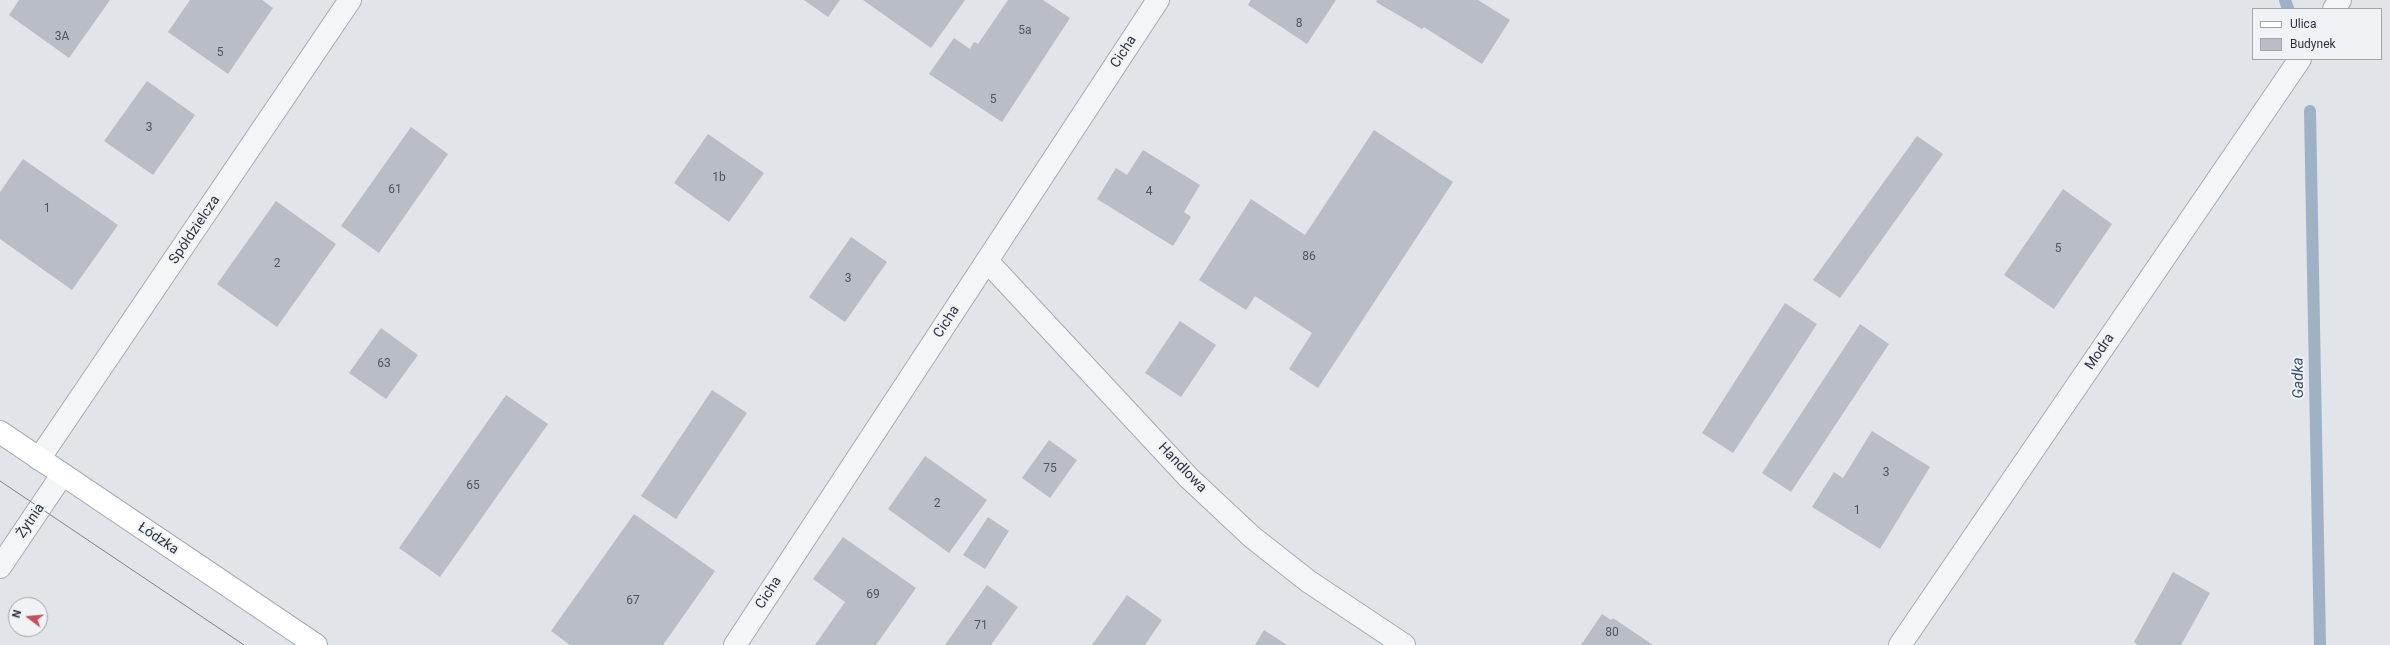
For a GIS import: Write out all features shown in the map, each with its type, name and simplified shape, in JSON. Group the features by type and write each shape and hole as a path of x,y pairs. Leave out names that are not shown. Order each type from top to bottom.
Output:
{"main road":[{"name":"Łódzka","path":"0,432 316,645"}],"street":[{"name":"Spółdzielcza","path":"39,459 350,0"},
{"name":"Cicha","path":"735,645 1158,0"},
{"name":"Modra","path":"1900,645 2299,60"},
{"name":"Handlowa","path":"987,261 1189,478 1252,537 1308,581 1404,645"},
{"name":"Żytnia","path":"0,568 62,475"}],"building":[{"path":"19,0 110,0 69,58 9,15"},
{"path":"190,0 262,0 273,8 228,74 168,32"},
{"path":"804,0 840,0 828,17"},
{"path":"863,0 965,0 931,48"},
{"path":"1008,0 1043,0 1070,18 1002,122 929,74 954,38 970,49 974,42 978,44"},
{"path":"1251,0 1336,0 1307,44 1248,5"},
{"path":"1377,0 1478,0 1510,20 1482,64 1424,27 1422,29 1376,2"},
{"path":"147,81 195,115 153,175 104,141"},
{"path":"411,127 448,154 379,253 341,226"},
{"path":"1374,130 1453,182 1318,388 1289,369 1312,333 1255,296 1246,310 1199,280 1251,199 1305,235"},
{"path":"708,134 764,173 729,222 674,183"},
{"path":"1917,136 1943,154 1840,298 1813,280"},
{"path":"1143,150 1200,185 1184,212 1191,217 1173,246 1097,199 1116,168 1127,175"},
{"path":"23,159 118,225 72,290 0,239 0,192"},
{"path":"2063,189 2112,224 2054,309 2004,275"},
{"path":"276,201 336,244 277,327 217,284"},
{"path":"851,237 887,262 845,322 809,297"},
{"path":"1785,303 1817,324 1733,453 1702,433"},
{"path":"1180,321 1216,345 1181,397 1145,373"},
{"path":"1860,324 1889,344 1791,492 1762,473"},
{"path":"381,328 418,355 386,399 349,373"},
{"path":"712,390 747,413 676,519 641,496"},
{"path":"506,395 548,424 440,577 399,548"},
{"path":"1872,431 1930,467 1880,549 1812,507 1834,472 1843,478"},
{"path":"1049,440 1077,460 1050,498 1022,478"},
{"path":"925,456 987,500 949,553 888,509"},
{"path":"634,514 715,571 663,645 570,645 551,631"},
{"path":"988,517 1009,531 985,569 963,555"},
{"path":"843,537 916,588 876,645 815,645 845,602 813,579"},
{"path":"2173,572 2210,593 2181,645 2138,645 2134,642"},
{"path":"987,585 1018,607 991,645 945,645"},
{"path":"1127,595 1162,620 1145,645 1092,645"},
{"path":"1602,614 1611,620 1613,618 1653,645 1581,645"},
{"path":"1264,630 1287,645 1255,645"}],"waterway":[{"name":"Gadka","path":"2285,0 2288,8"},
{"name":"Gadka","path":"2310,111 2320,645"}],"tram line":[{"path":"0,481 244,645"}]}
